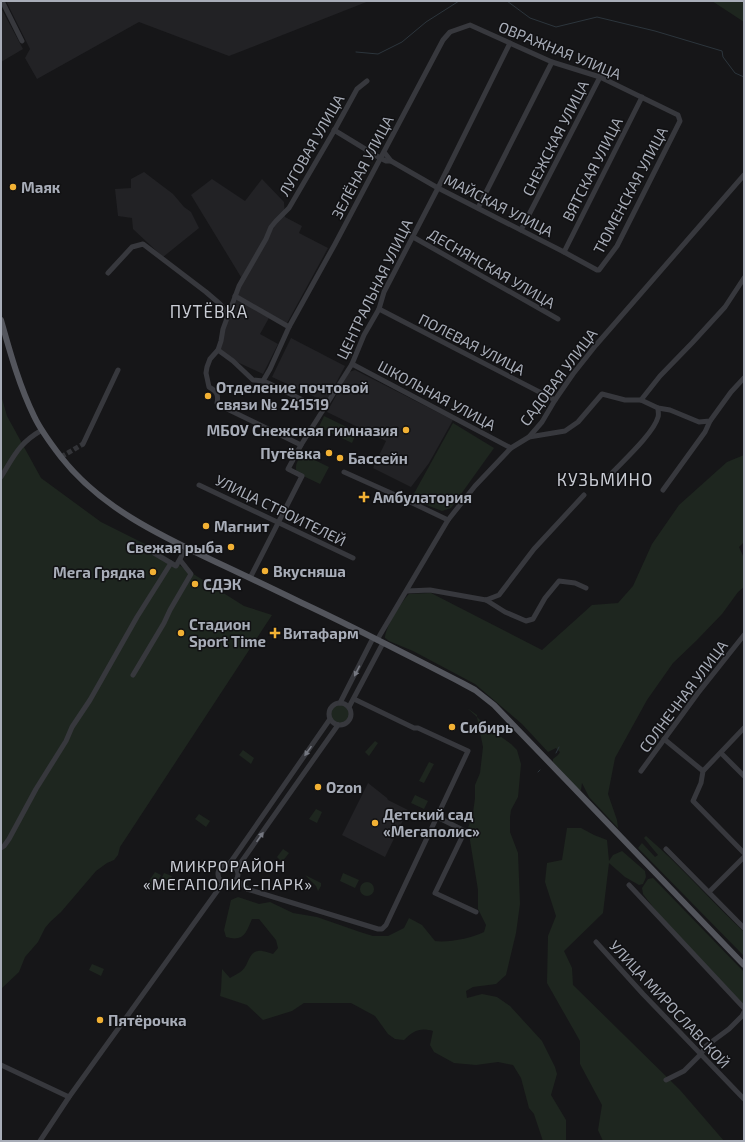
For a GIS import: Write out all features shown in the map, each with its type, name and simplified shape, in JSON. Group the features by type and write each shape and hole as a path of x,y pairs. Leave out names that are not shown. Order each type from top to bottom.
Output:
{"main road":[{"path":"1,320 11,356 34,417 67,464 97,493 123,514 186,548 302,603 475,690 494,705 744,965"}],"street":[{"path":"2,1 22,41"},
{"name":"ОВРАЖНАЯ УЛИЦА","path":"470,25 552,62 600,77 678,115 679,119"},
{"name":"ЗЕЛЁНАЯ УЛИЦА","path":"263,381 288,330 443,40 450,32 470,25"},
{"name":"ЦЕНТРАЛЬНАЯ УЛИЦА","path":"250,578 302,476 288,469 301,445 352,364 364,335 379,309 384,292 438,188 510,43"},
{"path":"478,208 552,62"},
{"name":"СНЕЖСКАЯ УЛИЦА","path":"521,230 600,77"},
{"name":"ЛУГОВАЯ УЛИЦА","path":"301,445 221,406 218,403 218,394 209,387 206,373 207,367 210,359 218,350 223,329 236,296 238,286 276,221 289,208 357,89 367,81"},
{"name":"ВЯТСКАЯ УЛИЦА","path":"564,252 642,97"},
{"name":"ТЮМЕНСКАЯ УЛИЦА","path":"597,270 602,268 617,246 680,121 679,119"},
{"path":"334,130 380,158 386,161 392,161"},
{"path":"384,152 392,161"},
{"name":"МАЙСКАЯ УЛИЦА","path":"392,161 438,188 597,270"},
{"name":"САДОВАЯ УЛИЦА","path":"378,641 448,520 475,486 510,448 529,437 542,422 573,374 596,345 744,175"},
{"name":"ДЕСНЯНСКАЯ УЛИЦА","path":"413,237 558,319"},
{"path":"108,273 132,247 143,244 206,292 220,304 228,315"},
{"path":"641,400 660,376 725,307 744,278"},
{"path":"236,296 288,330"},
{"path":"220,304 229,306 233,303"},
{"name":"ПОЛЕВАЯ УЛИЦА","path":"379,309 555,400"},
{"path":"218,350 233,361 253,380 263,381 323,410"},
{"name":"ШКОЛЬНАЯ УЛИЦА","path":"352,364 510,448"},
{"path":"83,444 118,370"},
{"path":"663,490 705,432 710,421 744,378"},
{"path":"529,437 565,431 578,422 602,394 625,400 641,400 658,408 670,410 699,422 710,421"},
{"path":"610,475 645,438 654,426 658,417 658,408"},
{"path":"1,478 21,446 42,430"},
{"path":"344,472 410,501 448,520"},
{"name":"УЛИЦА СТРОИТЕЛЕЙ","path":"199,484 353,558"},
{"path":"486,600 499,595 534,549 584,495"},
{"path":"154,553 176,566 186,548"},
{"path":"133,675 191,574 180,560"},
{"path":"1,848 9,839 36,790 66,741 72,727 90,700 137,617 171,562"},
{"path":"407,591 430,590 486,600 505,612 526,621 533,620 545,598 559,581 575,583 586,588"},
{"name":"СОЛНЕЧНАЯ УЛИЦА","path":"641,771 698,693 744,635"},
{"path":"349,707 354,699 378,641"},
{"path":"340,703 378,641"},
{"path":"236,880 247,889 378,929 382,929 386,925 468,751 418,728 414,728 354,699"},
{"path":"336,704 345,704 349,707 351,716 347,723 338,725 330,719 330,708 336,704"},
{"path":"230,863 237,868 239,874 236,880 230,884 223,883 219,878 218,870 222,865 230,863 330,719"},
{"path":"237,868 338,725"},
{"path":"744,728 703,772 701,784 693,801 744,853"},
{"path":"664,739 703,772"},
{"path":"722,753 744,776"},
{"path":"437,817 465,830 435,893 476,912"},
{"path":"666,849 744,928"},
{"path":"709,892 744,857"},
{"path":"40,1141 69,1097 223,883"},
{"path":"629,885 744,1008"},
{"name":"УЛИЦА МИРОСЛАВСКОЙ","path":"596,942 642,994 744,1099"},
{"path":"666,1080 684,1071 701,1054 706,1046 728,1029 742,1016 744,1012"},
{"path":"1,1066 69,1097"}],"shaded area":[{"path":"6,1 369,1 229,56 139,22 37,79 25,58 30,49"},
{"path":"712,1 744,1 744,22"},
{"path":"1,8 23,49 1,62"},
{"path":"144,172 173,194 184,207 191,212 199,228 163,257 133,229 132,218 118,216 115,189 131,188 131,179"},
{"path":"212,179 245,201 262,179 284,202 285,217 302,226 299,233 328,248 286,325 270,316 260,334 278,344 263,374 220,354 223,333 241,277 191,195"},
{"path":"291,338 345,366 326,402 272,377"},
{"name":"МБОУ Снежская гимназия","path":"355,370 453,420 429,463 411,487 373,468 386,441 327,412 349,372"},
{"path":"1,395 7,416 41,478 101,522 149,546 244,606 272,615 120,847 118,855 114,860 96,871 61,912 50,922 45,928 38,942 25,957 19,972 1,989"},
{"path":"324,416 357,432 352,443 319,427"},
{"path":"453,423 494,448 451,508 442,511 411,499"},
{"path":"302,454 329,467 320,484 297,473 296,465"},
{"path":"744,455 744,542 739,547 744,558 744,587 738,592 722,614 673,663 647,700 615,758 608,794 617,820 618,828 589,797 582,783 581,790 579,790 553,762 553,759 560,752 556,748 548,752 522,724 475,684 385,638 394,615 409,594 431,593 542,650 592,605 618,603 633,586 652,544 679,505 727,462"},
{"path":"340,705 346,708 349,714 346,720 340,723 334,720 331,714 334,708"},
{"path":"477,717 486,726 517,750 521,764 518,797 511,810 510,817 510,832 518,853 520,904 516,933 506,975 496,984 473,987 466,991 467,998 482,994 497,997 510,1006 542,1041 557,1074 551,1095 566,1120 566,1141 543,1141 534,1114 529,1108 521,1078 513,1065 498,1062 476,1065 454,1063 434,1052 430,1045 433,1031 424,1029 410,1034 404,1040 395,1039 388,1034 375,1016 351,1003 304,1003 292,1011 263,1020 247,1005 220,996 222,969 230,978 244,969 253,953 261,951 273,954 278,948 276,940 259,919 252,919 246,932 241,937 226,937 224,930 231,900 238,897 259,904 270,902 293,913 317,917 373,936 388,936 404,928 409,918 422,925 435,941 460,940 484,932 486,925 478,909 478,890 468,828 473,813 475,785 480,773 483,747"},
{"path":"375,741 378,743 369,756 365,752"},
{"path":"243,750 254,758 251,764 239,755"},
{"path":"429,762 434,764 424,783 419,781"},
{"name":"Детский сад «Мегаполис»","path":"368,783 388,800 408,810 385,857 342,835"},
{"path":"415,795 428,801 424,809 411,803"},
{"path":"316,809 322,812 317,823 309,819"},
{"path":"199,814 210,821 206,827 195,819"},
{"path":"567,828 581,828 607,840 609,861 613,855 622,851 645,871 646,877 643,884 639,885 625,877 609,863 603,913 564,951 572,968 573,985 680,1090 724,1141 603,1141 598,1130 602,1105 580,1064 580,1041 547,983 548,936 556,916 545,882 547,863 562,860"},
{"path":"646,836 744,932 744,956 638,848 642,843 655,857 658,855 644,838"},
{"path":"283,849 289,853 282,862 277,857"},
{"path":"155,872 161,875 153,891 145,887"},
{"path":"164,873 172,876 164,892 157,888"},
{"path":"343,873 359,880 355,888 340,881"},
{"path":"305,875 321,883 318,891 316,886"},
{"path":"653,878 744,972 743,1006 667,925 643,894 642,888 648,879"},
{"path":"367,882 372,884 374,889 372,894 367,896 362,894 360,889 362,884"},
{"path":"92,964 104,969 101,976 89,970"}],"waterway":[{"path":"356,52 378,54 402,42 426,22 459,1"},
{"path":"507,1 530,18 556,27 597,17 655,31 722,51 723,57 735,73 744,77"},
{"path":"556,753 559,747"}],"tunnel":[{"path":"61,457 83,444"}],"place":[{"name":"Маяк","path":"13,187"},
{"name":"Отделение почтовой связи № 241519","path":"208,396"},
{"name":"МБОУ Снежская гимназия","path":"406,430"},
{"name":"Путёвка","path":"329,453"},
{"name":"Бассейн","path":"340,458"},
{"name":"Амбулатория","path":"364,497"},
{"name":"Магнит","path":"206,526"},
{"name":"Свежая рыба","path":"231,547"},
{"name":"Вкусняша","path":"265,571"},
{"name":"Мега Грядка","path":"153,572"},
{"name":"СДЭК","path":"195,584"},
{"name":"Стадион Sport Time","path":"181,633"},
{"name":"Витафарм","path":"275,633"},
{"name":"Сибирь","path":"452,727"},
{"name":"Ozon","path":"318,787"},
{"name":"Детский сад «Мегаполис»","path":"375,823"},
{"name":"Пятёрочка","path":"100,1020"}],"district":[{"name":"ПУТЁВКА","path":"209,311"},
{"name":"КУЗЬМИНО","path":"605,479"},
{"name":"МИКРОРАЙОН «МЕГАПОЛИС-ПАРК»","path":"228,874"}]}
